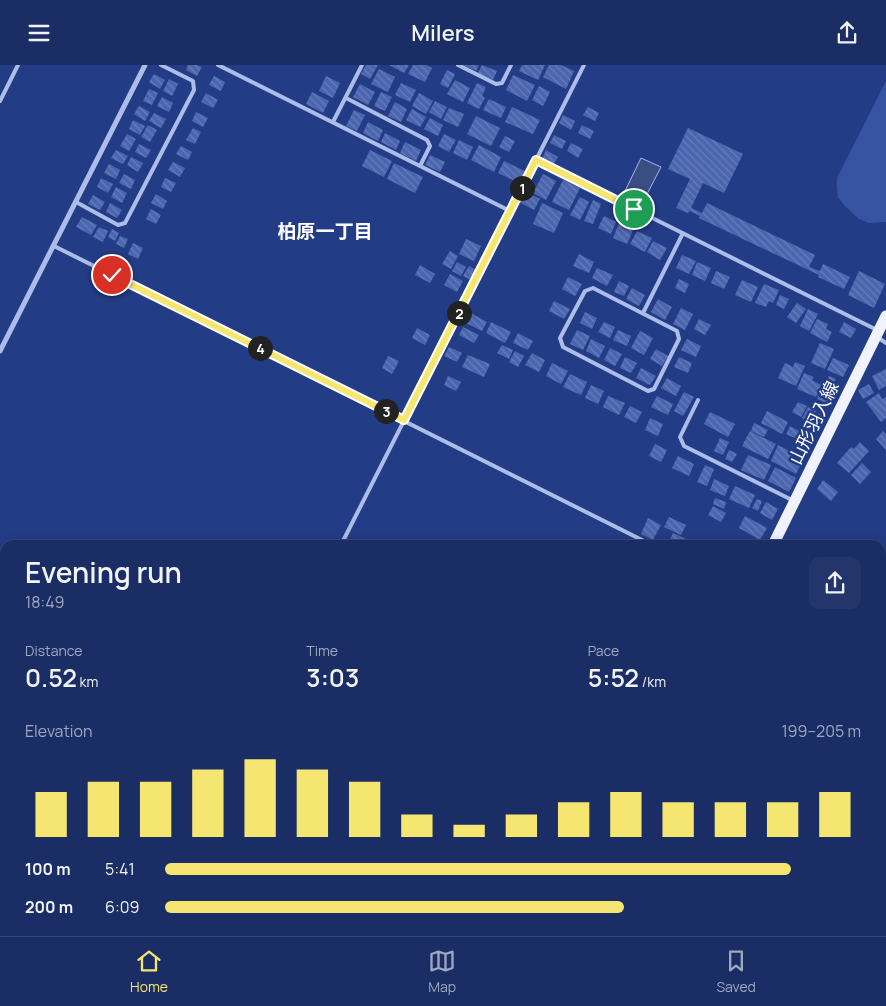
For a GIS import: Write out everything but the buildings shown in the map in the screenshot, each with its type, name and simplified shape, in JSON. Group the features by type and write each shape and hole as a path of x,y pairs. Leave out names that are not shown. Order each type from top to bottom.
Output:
{"main road":[{"name":"山形羽入線","path":"775,540 886,316"}],"street":[{"path":"0,351 145,65"}],"lane":[{"path":"0,101 18,65"},
{"path":"76,202 118,225 126,223 194,90 192,81 160,65"},
{"path":"218,65 510,211"},
{"path":"333,123 362,65"},
{"path":"458,65 496,84 502,83 512,65"},
{"path":"344,540 584,65"},
{"path":"346,98 427,140 430,146 420,166"},
{"path":"536,160 684,233 877,333 886,343"},
{"path":"643,313 684,233"},
{"path":"54,246 642,540"},
{"path":"593,288 643,313 677,331 679,339 654,389 648,391 563,347 560,338 585,291 593,288"},
{"path":"698,401 680,437 684,445 794,501"}],"shaded area":[{"path":"886,81 886,222 869,223 859,219 838,197 837,178"},
{"path":"641,158 661,167 644,200 625,191"}],"district":[{"name":"柏原一丁目","path":"325,231"}],"route":[{"path":"112,275 404,420 536,160 634,209"}]}
